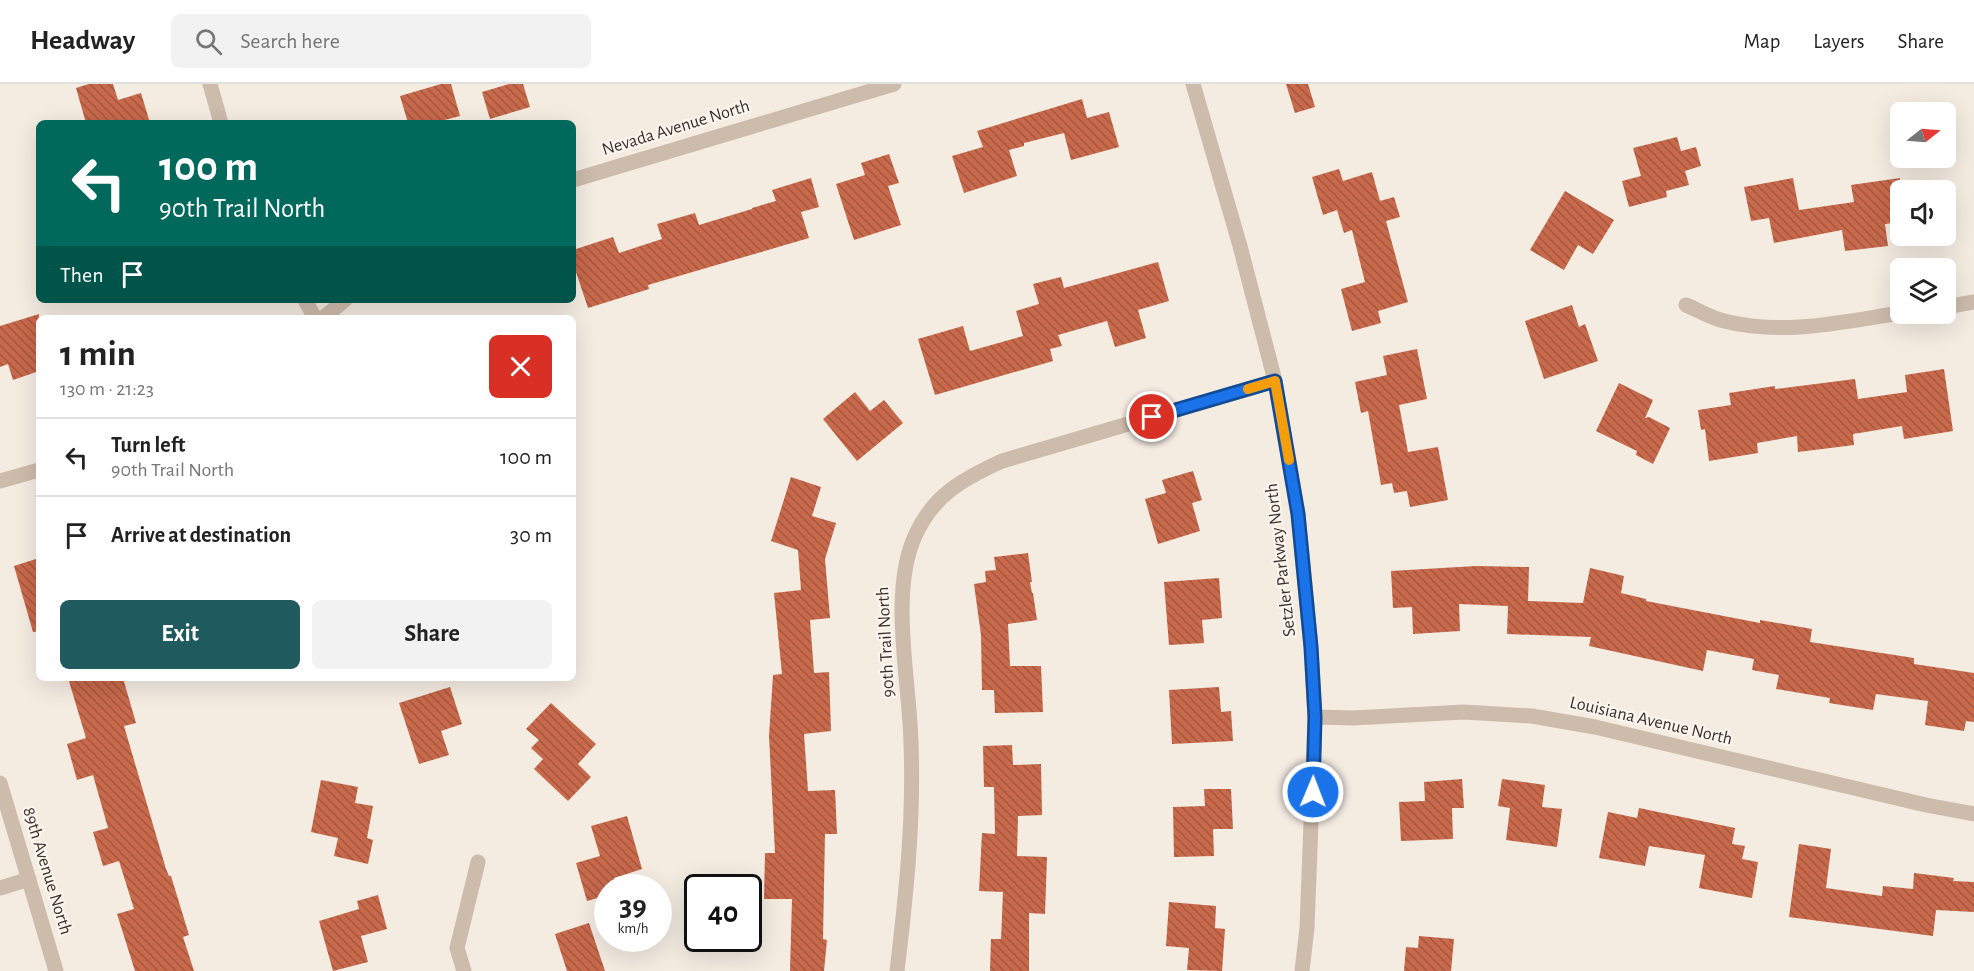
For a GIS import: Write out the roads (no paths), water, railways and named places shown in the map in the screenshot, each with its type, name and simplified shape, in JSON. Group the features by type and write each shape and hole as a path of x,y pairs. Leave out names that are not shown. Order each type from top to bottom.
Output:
{"street":[{"path":"210,84 220,120"},
{"name":"Nevada Avenue North","path":"576,179 894,84"},
{"name":"Setzler Parkway North","path":"1193,84 1240,246 1275,381 1298,514 1311,647 1315,717 1307,928 1302,971"},
{"path":"1956,305 1974,302"},
{"path":"328,315 342,303"},
{"path":"1686,305 1722,321 1760,327 1798,328 1890,314"},
{"name":"90th Trail North","path":"897,971 908,878 911,744 902,609 903,572 915,536 936,501 966,477 1002,461 1275,381"},
{"path":"0,481 36,471"},
{"name":"Louisiana Avenue North","path":"1315,717 1353,718 1464,711 1532,716 1595,727 1926,805 1974,814"},
{"name":"89th Avenue North","path":"0,783 56,971"},
{"path":"464,971 457,948 478,862"},
{"path":"0,888 28,879"}]}
